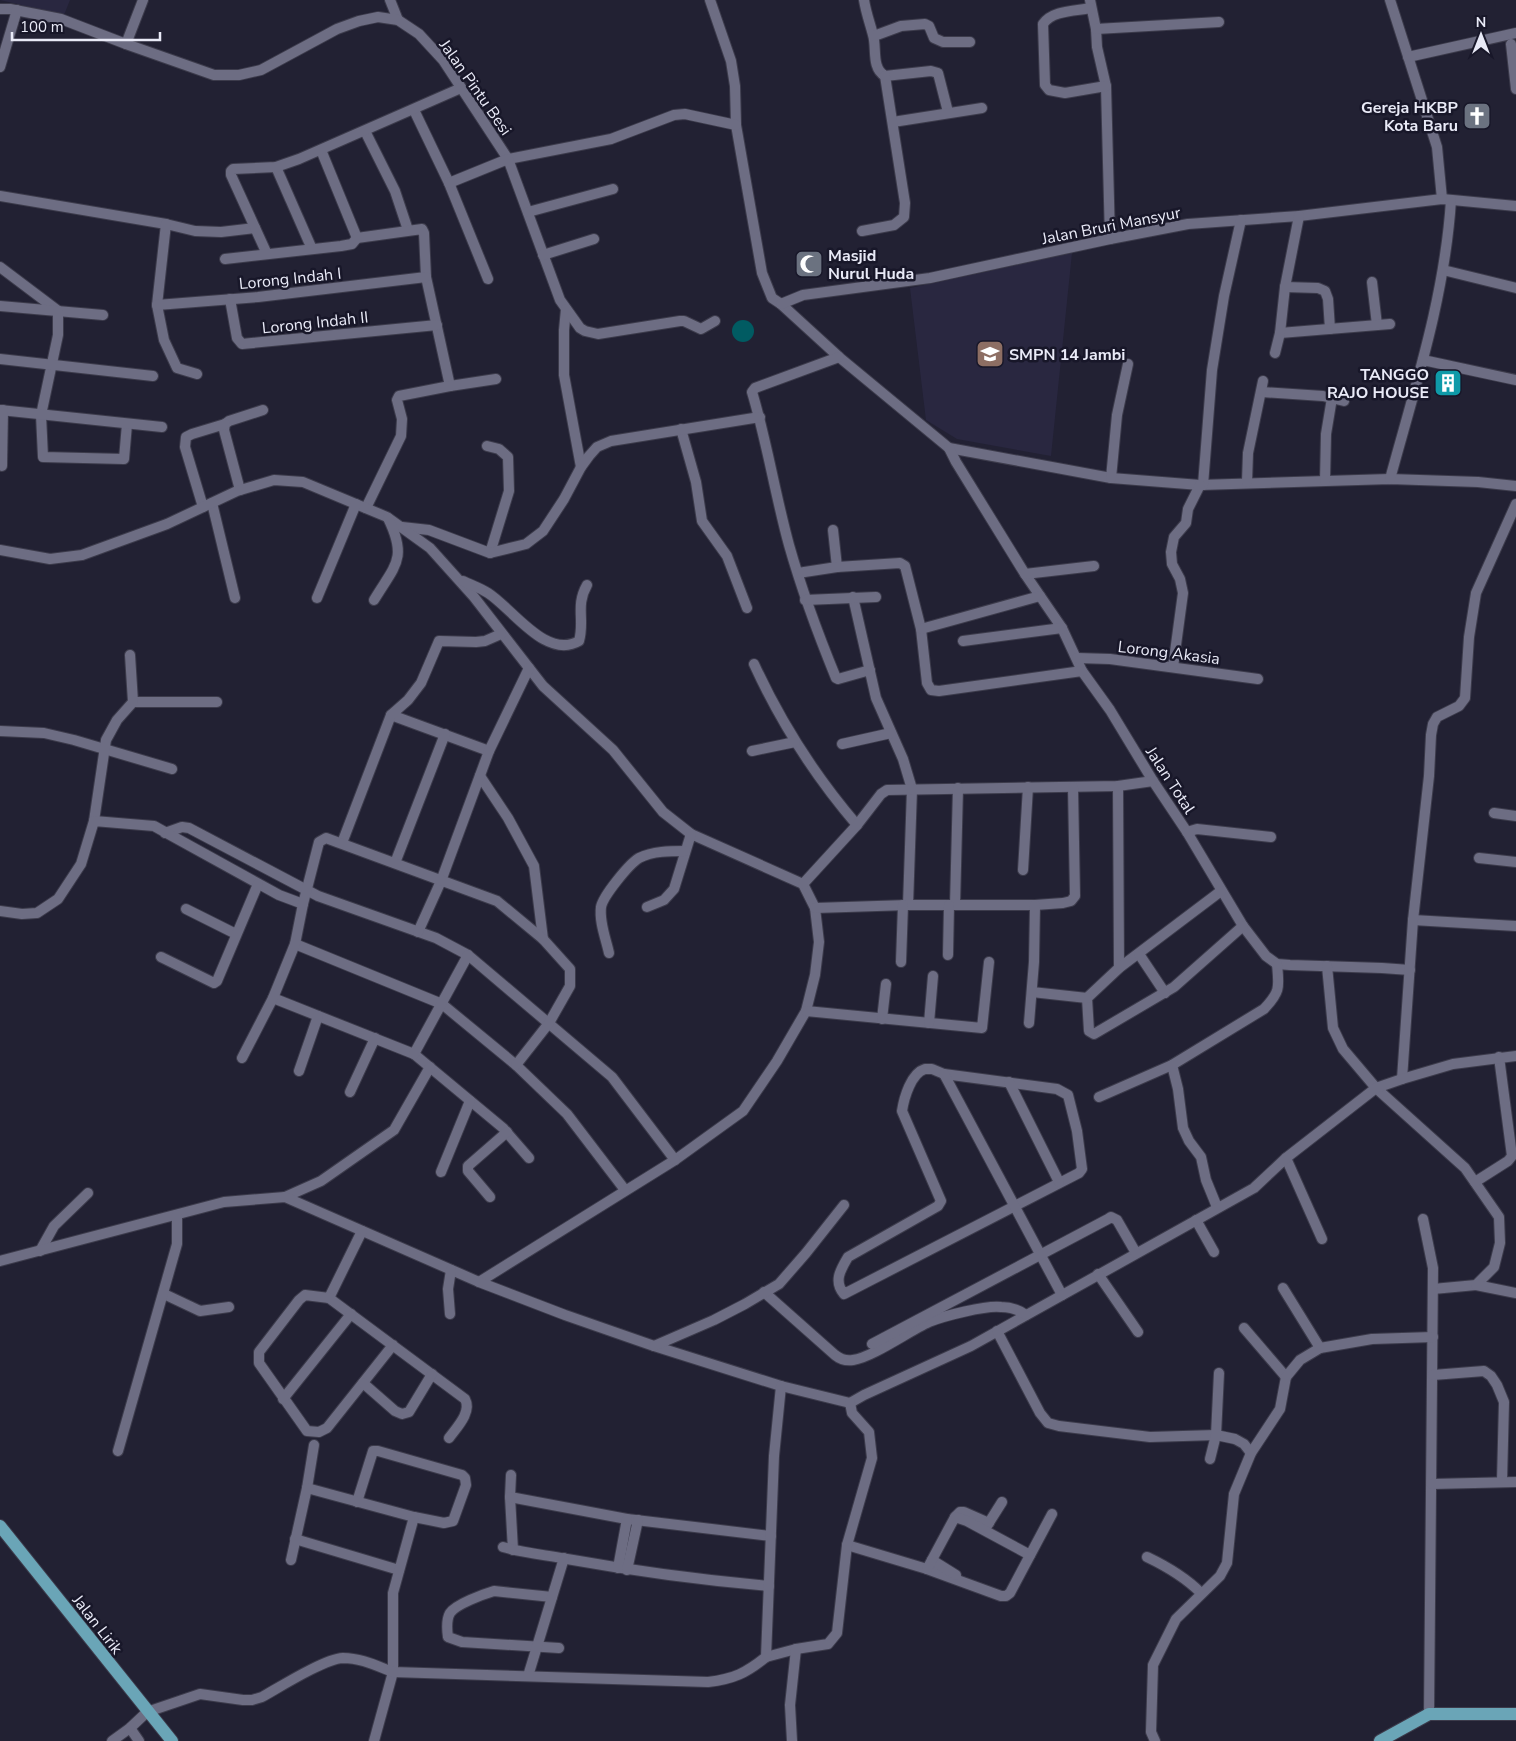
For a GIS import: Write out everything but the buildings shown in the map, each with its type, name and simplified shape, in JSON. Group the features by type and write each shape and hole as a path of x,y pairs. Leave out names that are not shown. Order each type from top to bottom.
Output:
{"main road":[{"name":"Jalan Lirik","path":"0,1526 172,1741"},
{"path":"1380,1741 1429,1714 1516,1714"}],"street":[{"path":"126,44 143,0"},
{"path":"390,0 398,20"},
{"path":"710,0 731,61 736,86 736,125 762,272 772,298 781,304 839,358 949,448 1111,478 1201,485 1247,482 1390,479 1478,482 1516,486"},
{"path":"864,0 867,18 874,36 879,72 885,76 931,71 938,73 948,112"},
{"path":"1390,0 1437,148 1446,200 1443,270 1435,316 1390,479"},
{"path":"1106,86 1065,92 1049,90 1045,85 1043,24 1047,18 1053,14 1091,4 1097,47 1106,86 1110,239"},
{"name":"Jalan Pintu Besi","path":"0,9 17,10 61,19 214,75 239,75 261,70 337,29 359,21 378,17 398,20 419,34 443,60 508,160 611,139 674,115 685,114 736,125"},
{"path":"0,67 17,10"},
{"path":"1096,29 1219,22"},
{"path":"874,36 901,26 925,24 929,26 934,38 943,42 970,42"},
{"path":"1408,56 1516,33"},
{"path":"1511,44 1516,89"},
{"path":"862,232 894,225 904,217 906,203 885,76"},
{"path":"268,254 231,175 233,169 276,167 321,150 461,88"},
{"path":"892,122 982,108"},
{"path":"414,110 449,183 488,279"},
{"path":"365,131 395,191 408,230"},
{"path":"321,150 357,238"},
{"path":"449,183 508,160 556,289 566,309 585,332 598,334 680,321 701,329 715,321"},
{"path":"276,167 312,249"},
{"path":"528,212 613,189"},
{"path":"0,196 166,224 195,231 235,231 255,228"},
{"name":"Jalan Bruri Mansyur","path":"781,304 803,295 930,278 1188,224 1299,216 1446,200 1516,206"},
{"path":"1275,353 1280,333 1285,287 1299,216"},
{"path":"1172,667 1183,593 1180,579 1172,564 1171,552 1174,537 1186,522 1188,509 1201,485 1212,370 1224,296 1240,220"},
{"path":"166,224 157,305 164,340 177,368 196,374"},
{"path":"226,259 352,244 357,238 408,230 424,230 426,277 450,386"},
{"path":"543,255 594,239"},
{"path":"0,267 58,310"},
{"path":"1443,270 1516,288"},
{"name":"Lorong Indah I","path":"157,305 230,299 426,277"},
{"path":"1372,282 1377,325"},
{"path":"1285,287 1318,288 1325,291 1328,299 1330,329"},
{"name":"Lorong Indah II","path":"230,299 237,338 242,344 437,325"},
{"path":"0,306 103,315"},
{"path":"566,309 564,375 581,467"},
{"path":"58,310 58,335 41,416 43,457 124,459 127,424"},
{"path":"1280,333 1390,324"},
{"path":"839,358 755,388 752,392 760,417 789,545 818,637 836,678 870,670"},
{"path":"0,359 153,376"},
{"path":"1423,360 1516,380"},
{"path":"1111,478 1118,415 1128,364"},
{"path":"317,598 361,506 401,436 402,419 397,400 399,396 496,379"},
{"path":"1247,482 1248,453 1263,381"},
{"path":"1262,392 1332,398 1344,401"},
{"path":"1325,481 1326,434 1332,398"},
{"path":"2,466 1,410 41,416 162,427"},
{"path":"235,598 208,505 185,447 186,437 263,410"},
{"path":"400,527 429,530 490,553 526,544 543,531 564,499 581,467 597,447 611,441 760,417"},
{"path":"225,424 224,430 240,490"},
{"path":"681,430 696,482 702,521 728,556 747,608"},
{"path":"487,446 499,449 508,457 510,472 509,491 490,553"},
{"name":"Jalan Total","path":"949,448 1025,574 1062,628 1082,671 1110,710 1153,781 1187,832 1242,926 1266,956 1277,964"},
{"path":"0,550 50,559 82,555 167,524 240,490 274,480 303,482 361,506 387,517 430,548 474,597 543,686 612,750 663,812 691,834 803,884 815,908 819,942 815,975 806,1011 777,1061 743,1111 675,1160 479,1282"},
{"path":"1402,1078 1412,920 1429,776 1433,724 1437,717 1459,706 1466,698 1469,637 1476,593 1516,504"},
{"path":"374,600 397,562 399,549 396,534 387,517"},
{"path":"833,530 837,567"},
{"path":"798,572 837,567 900,563 905,566 921,629 927,684 931,690 939,691 1082,671"},
{"path":"1025,574 1094,566"},
{"path":"457,578 488,593 538,636 559,646 571,646 579,641 582,631 580,610 582,595 587,585"},
{"path":"921,629 1040,596"},
{"path":"852,597 876,698 903,759 912,789 901,962"},
{"path":"805,600 876,597"},
{"path":"963,641 1062,628"},
{"path":"342,843 391,715 408,700 421,683 439,641 485,641 501,634"},
{"path":"0,911 22,914 36,913 58,899 81,864 94,821 106,740 117,720 133,702 130,655"},
{"name":"Lorong Akasia","path":"1077,658 1110,659 1258,679"},
{"path":"754,664 770,699 795,742 834,798 857,825"},
{"path":"418,932 441,881 489,751 529,668"},
{"path":"133,702 217,702"},
{"path":"391,715 489,751"},
{"path":"0,731 44,733 172,769"},
{"path":"842,744 891,733"},
{"path":"395,863 444,734"},
{"path":"752,751 795,742"},
{"path":"480,776 508,818 534,866 543,939"},
{"path":"803,884 857,825 881,794 887,790 1118,786 1153,781"},
{"path":"1118,786 1119,968"},
{"path":"1023,870 1028,787"},
{"path":"815,908 905,905 1035,905 1071,901 1075,896 1073,787"},
{"path":"948,955 958,788"},
{"path":"1494,813 1516,816"},
{"path":"94,821 154,826 279,896 303,904"},
{"path":"165,833 182,827 188,828 318,896 436,938 468,955 612,1077 675,1160"},
{"path":"1187,832 1197,829 1271,837"},
{"path":"647,907 664,900 674,889 691,834"},
{"path":"242,1058 273,998 295,944 306,890 319,842 326,838 497,901 543,939 570,969 570,986 549,1023 516,1065"},
{"path":"610,953 602,920 601,906 613,885 639,858 664,851 685,852"},
{"path":"1479,858 1516,862"},
{"path":"161,957 214,983 217,981 258,884"},
{"path":"1032,992 1087,998 1119,968 1221,891"},
{"path":"1029,1024 1034,962 1035,905"},
{"path":"186,909 236,934"},
{"path":"1412,920 1516,926"},
{"path":"1087,998 1089,1031 1094,1034 1174,987 1242,926"},
{"path":"295,944 442,1004 516,1065 567,1114 626,1190"},
{"path":"1139,954 1164,993"},
{"path":"414,1054 468,955"},
{"path":"806,1011 982,1028 989,962"},
{"path":"1099,1097 1172,1065 1264,1010 1276,997 1278,984 1277,964 1410,970"},
{"path":"1327,966 1333,1028 1343,1049 1376,1088 1465,1168 1499,1217 1500,1243 1494,1268 1476,1285"},
{"path":"929,1023 933,976"},
{"path":"882,1019 886,984"},
{"path":"273,998 414,1054 507,1132 529,1158"},
{"path":"299,1071 318,1016"},
{"path":"350,1092 375,1038"},
{"path":"286,1197 479,1282 654,1346 781,1386 850,1403 971,1346 1254,1188 1286,1158 1376,1088 1402,1078 1453,1064 1516,1056"},
{"path":"1476,1182 1514,1156 1499,1057"},
{"path":"1172,1065 1178,1089 1183,1128 1189,1141 1202,1157 1206,1180 1217,1207"},
{"path":"0,1262 224,1202 286,1197 321,1181 394,1130 430,1067"},
{"path":"932,1069 944,1074 1009,1082 1058,1089 1068,1095 1077,1132 1082,1169 1079,1173 846,1293 842,1292 839,1287 838,1277 848,1257 938,1206 941,1202 902,1111 913,1080 921,1070 932,1069"},
{"path":"944,1074 1062,1295"},
{"path":"1009,1082 1060,1182"},
{"path":"441,1172 470,1101"},
{"path":"490,1197 468,1171 468,1166 507,1132"},
{"path":"1286,1158 1322,1238"},
{"path":"40,1251 54,1226 88,1192"},
{"path":"654,1346 714,1320 780,1284 844,1205"},
{"path":"118,1451 177,1244 177,1215"},
{"path":"872,1344 1111,1217 1117,1220 1136,1254"},
{"path":"1423,1219 1433,1268 1429,1714"},
{"path":"1196,1220 1214,1252"},
{"path":"329,1298 362,1231"},
{"path":"450,1270 448,1289 450,1314"},
{"path":"1098,1274 1138,1332"},
{"path":"1433,1288 1476,1285 1516,1293"},
{"path":"1283,1288 1320,1348"},
{"path":"764,1292 835,1355 846,1360 855,1360 930,1321 999,1306 1018,1310 1026,1315"},
{"path":"164,1294 200,1311 229,1307"},
{"path":"393,1345 327,1428 319,1432 307,1431 259,1363 260,1352 299,1300 305,1295 329,1298 393,1345 465,1399 468,1404 467,1412 449,1438"},
{"path":"283,1399 351,1314"},
{"path":"1244,1328 1286,1377"},
{"path":"997,1331 1040,1413 1048,1423 1150,1437 1216,1435 1236,1439 1244,1444 1250,1453"},
{"path":"1155,1741 1151,1732 1153,1665 1176,1619 1220,1576 1227,1563 1234,1494 1250,1453 1280,1409 1286,1377 1300,1360 1320,1348 1372,1339 1433,1338"},
{"path":"1433,1376 1484,1371 1491,1376 1497,1385 1504,1402 1502,1481"},
{"path":"1210,1459 1216,1435 1219,1373"},
{"path":"363,1383 395,1411 402,1414 409,1412 432,1374"},
{"path":"766,1657 774,1456 781,1386"},
{"path":"112,1741 147,1712 200,1694 252,1700 262,1697 322,1665 342,1658 364,1661 393,1672 708,1682 727,1680 749,1670 766,1657 796,1649 828,1644 837,1633 847,1545 872,1458 868,1432 852,1413 850,1403"},
{"path":"291,1560 307,1488 314,1445"},
{"path":"307,1488 357,1502 414,1517 444,1523 453,1521 467,1481 465,1478 378,1450 373,1451 357,1502"},
{"path":"511,1475 508,1548 622,1569 728,1583 769,1586"},
{"path":"1432,1484 1516,1482"},
{"path":"510,1498 632,1519 771,1536"},
{"path":"987,1527 1002,1502"},
{"path":"929,1564 955,1517 960,1512 964,1512 1030,1555"},
{"path":"847,1545 929,1564 976,1586 1001,1596 1006,1596 1010,1593 1052,1514"},
{"path":"374,1741 393,1672 393,1593 414,1517"},
{"path":"622,1569 632,1519"},
{"path":"295,1539 399,1570"},
{"path":"1147,1557 1167,1566 1186,1578 1202,1593"},
{"path":"528,1676 564,1558"},
{"path":"552,1596 494,1591 458,1606 451,1612 447,1627 448,1637 462,1642 559,1648"},
{"path":"792,1741 790,1705 796,1649"},
{"path":"130,1728 139,1741"}],"shaded area":[{"path":"0,0 70,0 64,15"},
{"name":"SMPN 14 Jambi","path":"1072,253 1051,456 957,439 926,420 910,288"},
{"path":"743,320 753,327 754,331 747,341 743,342 733,335 732,331 739,321"}],"place":[{"name":"Gereja HKBP Kota Baru","path":"1477,116"},
{"name":"Masjid Nurul Huda","path":"809,264"},
{"name":"SMPN 14 Jambi","path":"990,354"},
{"name":"TANGGO RAJO HOUSE","path":"1448,383"}]}
